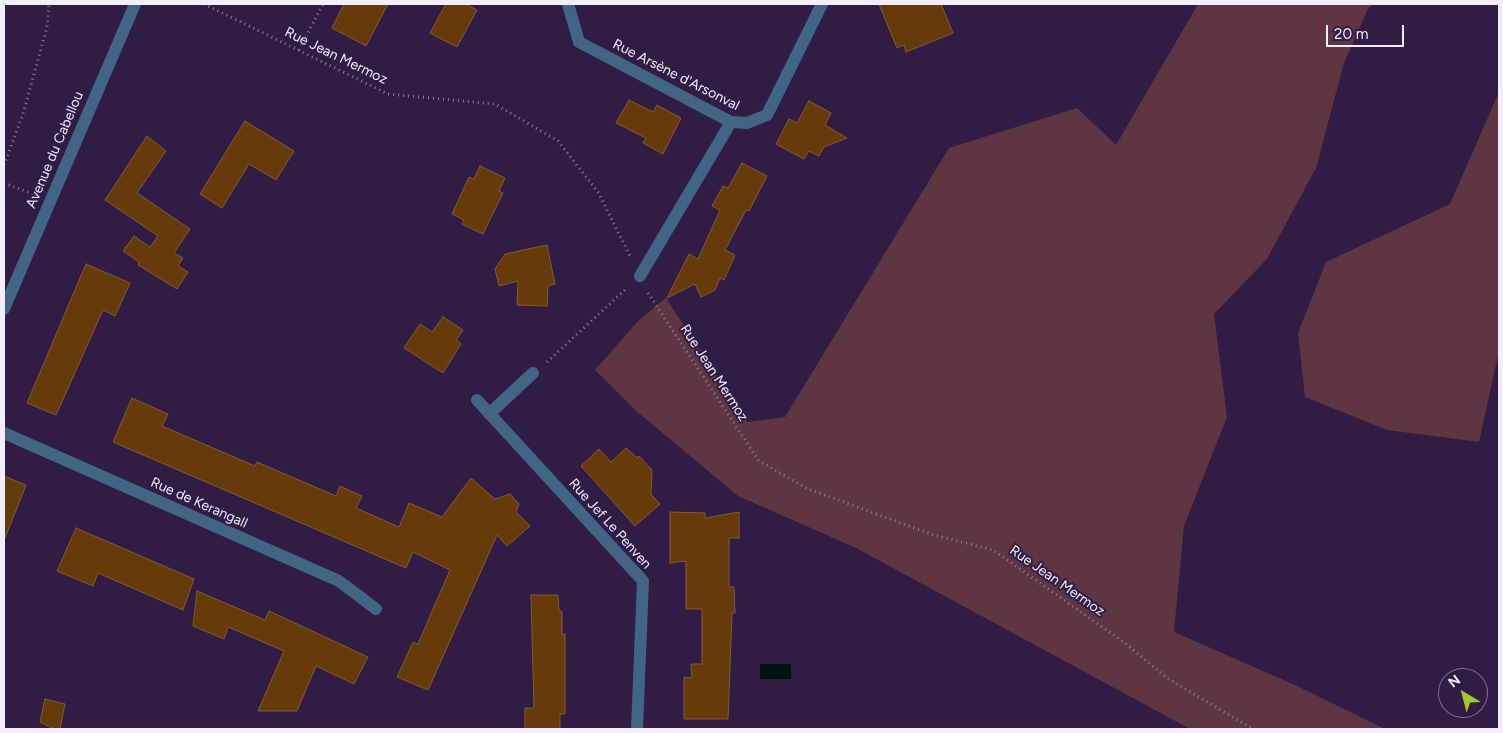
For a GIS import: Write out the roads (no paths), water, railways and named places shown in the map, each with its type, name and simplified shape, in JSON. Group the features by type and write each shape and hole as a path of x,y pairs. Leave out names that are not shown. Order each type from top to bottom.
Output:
{"street":[{"name":"Avenue du Cabellou","path":"4,309 135,4"},
{"name":"Rue Arsène d'Arsonval","path":"568,4 579,42 731,122 747,123 768,115 822,4"},
{"path":"640,276 731,122"},
{"path":"489,414 534,373"},
{"name":"Rue Jef Le Penven","path":"477,400 643,581 637,729"},
{"name":"Rue de Kerangall","path":"4,433 339,581 376,608"}]}
